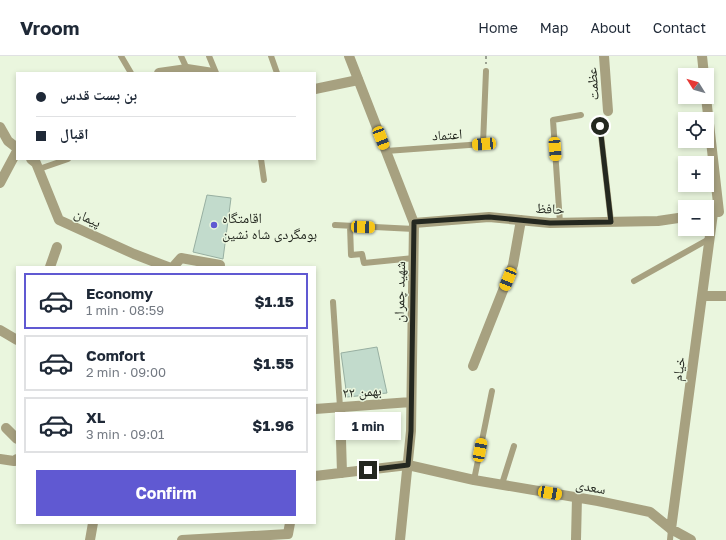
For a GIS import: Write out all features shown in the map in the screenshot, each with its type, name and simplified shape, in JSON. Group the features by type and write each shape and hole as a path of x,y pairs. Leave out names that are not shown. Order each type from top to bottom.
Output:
{"street":[{"name":"شهید چمران","path":"349,56 414,226 411,431 400,540"},
{"name":"عظمت","path":"604,56 608,111"},
{"path":"702,56 703,68"},
{"path":"166,72 187,69 208,72"},
{"path":"316,89 358,80"},
{"name":"خیام","path":"671,529 709,239 716,213 707,104"},
{"path":"0,127 8,141 16,149"},
{"path":"0,183 16,152"},
{"name":"پیمان","path":"32,160 36,163 39,169 59,220 134,254 165,266"},
{"name":"حافظ","path":"414,226 489,217 560,223 658,221 678,218"},
{"path":"473,366 514,265 520,220"},
{"path":"50,266 57,247"},
{"path":"174,266 181,258 220,266"},
{"path":"702,296 726,296"},
{"path":"0,330 16,339"},
{"name":"۲۲ بهمن","path":"316,409 411,402"},
{"path":"340,407 342,473"},
{"path":"6,428 16,438"},
{"path":"0,458 14,461 16,460"},
{"name":"سعدی","path":"316,476 408,465 474,480 577,497 650,512 671,529 691,540"},
{"path":"576,540 577,497"},
{"path":"90,540 93,524"},
{"path":"182,540 262,538 288,534 290,524"}],"lane":[{"path":"121,56 130,72"},
{"path":"181,56 187,69"},
{"path":"209,56 215,72"},
{"path":"271,56 277,72"},
{"name":"اعتماد","path":"386,150 484,144 486,71"},
{"path":"560,223 553,120 581,115"},
{"path":"600,126 611,222"},
{"path":"39,169 65,160"},
{"path":"261,160 264,180"},
{"path":"335,225 414,226"},
{"path":"350,226 350,255 362,254 364,262 414,258"},
{"path":"634,281 709,239"},
{"path":"333,302 340,407"},
{"path":"474,480 492,391"},
{"path":"502,484 514,446"},
{"path":"670,540 671,529"}],"building":[{"name":"اقامتگاه بومگردی شاه نشین","path":"207,195 231,198 223,259 193,252"},
{"path":"377,347 387,393 347,397 341,353"}],"place":[{"name":"اقامتگاه بومگردی شاه نشین","path":"214,225"}],"route":[{"path":"368,470 408,465 411,431 414,222 489,217 550,223 611,222 600,126"}]}
